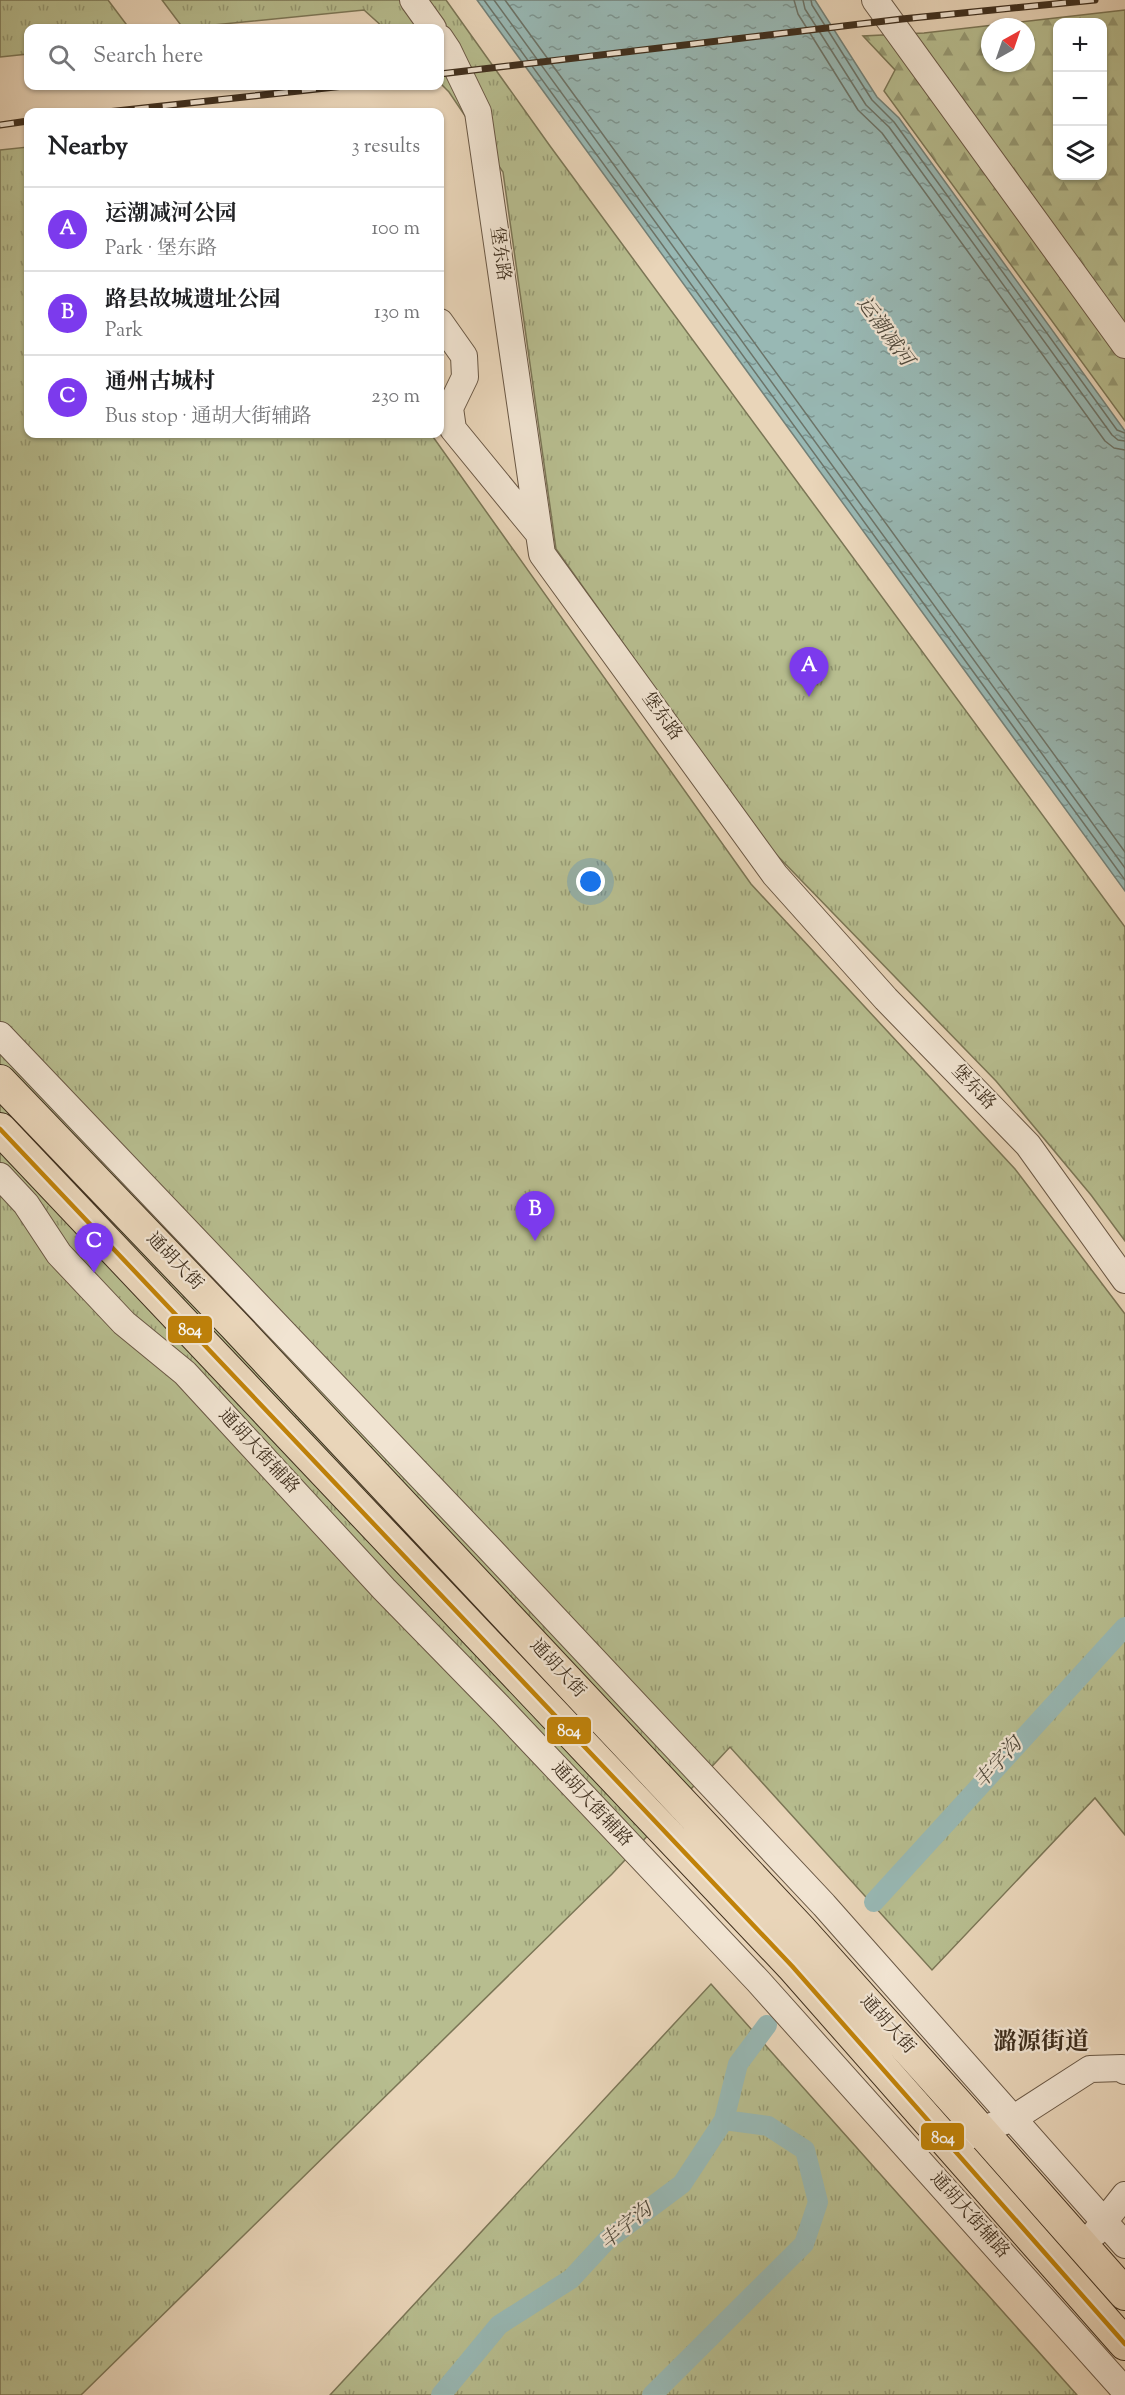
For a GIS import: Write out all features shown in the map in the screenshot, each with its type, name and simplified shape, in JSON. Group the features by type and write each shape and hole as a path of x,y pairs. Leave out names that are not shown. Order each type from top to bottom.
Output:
{"main road":[{"name":"通胡大街","path":"0,1081 454,1559 856,1990 1083,2247 1119,2278"},
{"name":"通胡大街","path":"0,1129 792,1966 1125,2344"}],"street":[{"path":"413,0 430,24"},
{"path":"875,0 1125,345"},
{"name":"堡东路","path":"444,44 478,112 542,554 776,875 886,999 1028,1145 1125,1280"},
{"path":"444,328 464,356 465,377 450,408 453,429 539,534"},
{"path":"0,1035 816,1896 1125,2246"},
{"name":"通胡大街辅路","path":"0,1176 26,1204 59,1254 124,1323 185,1373 384,1589 504,1712 750,1973 1125,2391"},
{"path":"950,2146 980,2130 1014,2118 1090,2069 1122,2068 1125,2071"},
{"path":"1083,2247 1125,2195"}],"green space":[{"path":"0,0 108,0 126,24 24,24 24,54 0,57"},
{"path":"162,0 446,0 550,146 1125,927 1125,1241 1091,1195 996,1081 766,844 556,549 503,172 444,87 444,24 380,24 364,10 223,24 180,24"},
{"path":"1125,10 1125,421 884,91 895,70 863,36 924,33 981,26 981,72 1035,72 1035,20 1053,18 1053,180 1107,180 1107,18 1055,18"},
{"path":"24,147 24,438 434,438 751,884 1015,1169 1125,1314 1125,1835 1095,1798 932,1970 730,1747 612,1874 81,2395 0,2395 0,150"},
{"path":"711,1984 1077,2395 330,2395"}],"water":[{"name":"运潮减河","path":"477,0 815,0 877,97 899,118 1125,431 1125,891"}],"waterway":[{"name":"丰字沟","path":"874,1902 1125,1627"},
{"name":"丰字沟","path":"441,2395 499,2325 571,2279 607,2240 682,2184 724,2120 738,2064 767,2025"},
{"path":"652,2395 804,2244 818,2202 805,2150 768,2126 724,2120"}],"railway":[{"path":"444,74 902,19 1095,0"},
{"path":"143,108 308,90"},
{"path":"0,125 24,122"}],"transit line":[{"name":"804","path":"0,1129 792,1966 1125,2344"}],"place":[{"name":"运潮减河公园","path":"809,697"},
{"name":"路县故城遗址公园","path":"535,1241"},
{"name":"通州古城村","path":"94,1273"}],"district":[{"name":"潞源街道","path":"1041,2043"}]}
